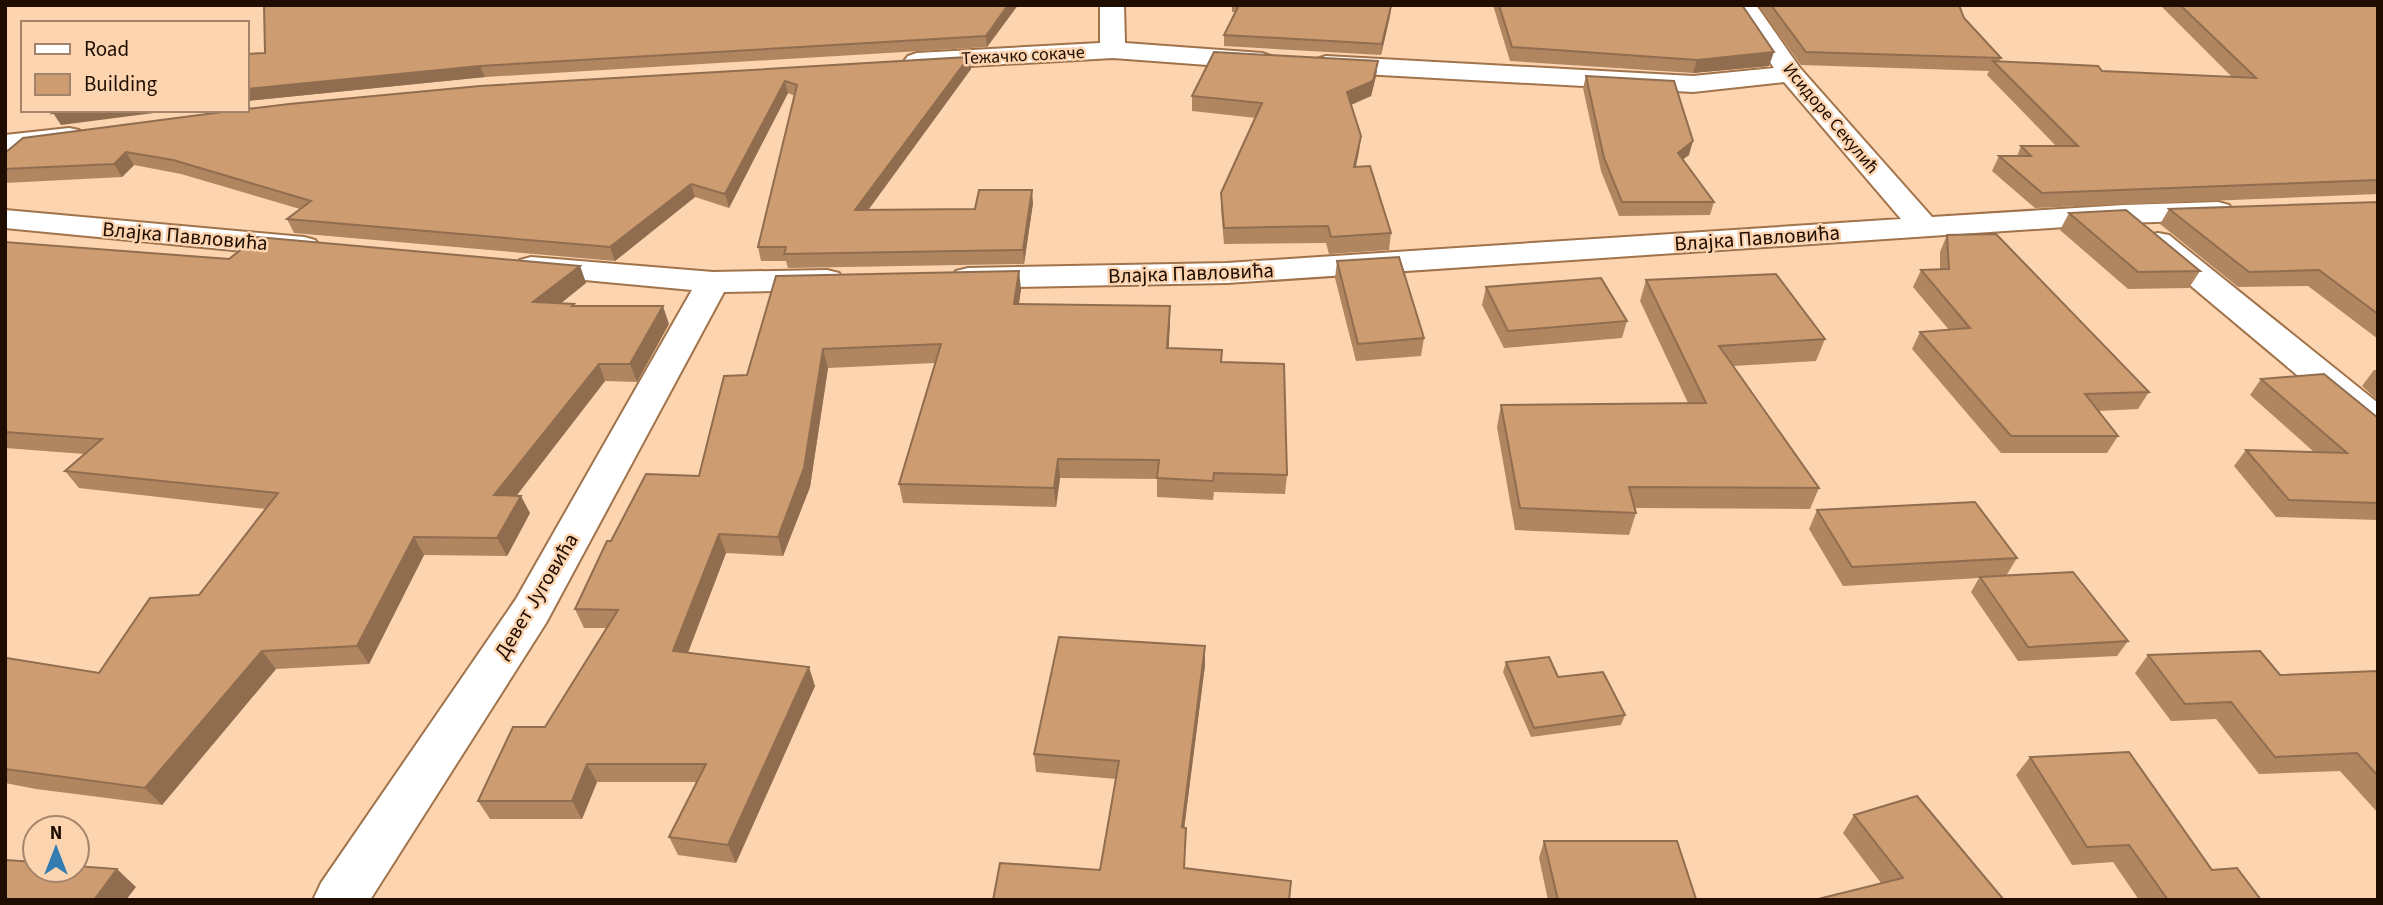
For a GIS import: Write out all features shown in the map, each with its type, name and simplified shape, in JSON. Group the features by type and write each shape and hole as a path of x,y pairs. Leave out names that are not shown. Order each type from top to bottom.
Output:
{"street":[{"path":"1112,5 1114,50"},
{"name":"Исидоре Секулић","path":"1744,5 1791,74 1924,227"},
{"name":"Тежачко сокаче","path":"888,63 1114,50 1693,84 1791,74"},
{"path":"5,144 88,133"},
{"name":"Влајка Павловића","path":"935,278 1227,274 2124,214 2244,210"},
{"path":"2124,214 2378,423"},
{"name":"Влајка Павловића","path":"5,219 336,250"},
{"path":"498,264 713,282 852,279"},
{"name":"Девет Југовића","path":"340,900 531,611 713,282"}],"building":[{"path":"264,5 1008,5 986,36 480,66 248,89 248,54 265,53"},
{"path":"1239,5 1391,6 1382,44 1224,35"},
{"path":"1499,5 1742,5 1774,52 1697,60 1512,47"},
{"path":"1771,5 1959,5 1964,18 2001,58 1806,52"},
{"path":"2180,5 2378,5 2378,180 2042,193 1999,156 2031,156 2021,146 2078,146 1993,61 2098,66 2102,71 2256,78"},
{"path":"1214,52 1378,61 1373,81 1347,92 1361,136 1354,167 1370,166 1391,233 1331,237 1328,226 1224,228 1221,193 1262,103 1192,96"},
{"path":"969,57 855,210 975,209 979,190 1032,190 1023,250 784,254 786,247 758,247 797,85 785,81 725,194 691,184 610,247 287,219 311,201 173,160 126,152 114,164 5,169 5,153 23,138 223,112 248,112 248,109 289,104 480,86"},
{"path":"1586,76 1674,81 1693,141 1678,153 1714,202 1622,202 1604,158"},
{"path":"2378,202 2378,314 2319,270 2249,272 2169,209"},
{"path":"2126,210 2200,271 2138,272 2069,213"},
{"path":"1996,234 2149,392 2085,394 2118,436 2011,436 1920,332 1970,328 1921,270 1949,269 1947,235"},
{"path":"257,237 580,266 533,302 574,304 572,306 663,306 630,364 599,364 494,495 521,496 497,538 414,537 357,646 262,651 145,788 5,769 5,660 7,658 99,673 150,598 199,595 278,493 65,471 102,439 5,432 5,242 229,259"},
{"path":"1399,257 1424,338 1358,344 1337,261"},
{"path":"1019,271 1014,304 1170,306 1167,348 1222,350 1221,362 1284,364 1287,475 1214,473 1213,481 1157,478 1159,460 1058,459 1054,488 899,484 941,344 823,349 804,468 778,537 719,534 673,651 809,667 728,845 669,837 706,764 587,764 572,801 478,801 513,727 545,727 618,610 575,609 607,541 611,541 646,474 699,476 724,376 747,375 776,276"},
{"path":"1776,274 1825,339 1719,346 1819,488 1629,487 1636,513 1520,508 1501,405 1706,403 1646,280"},
{"path":"1601,278 1627,321 1508,331 1486,287"},
{"path":"2324,374 2378,418 2378,503 2289,500 2246,450 2347,453 2261,379"},
{"path":"1975,502 2017,558 1852,567 1817,510"},
{"path":"2073,572 2128,641 2028,647 1980,577"},
{"path":"1059,637 1205,646 1182,827 1186,828 1184,868 1291,881 1289,900 993,900 1000,863 1100,870 1119,761 1034,754"},
{"path":"2260,651 2280,675 2377,671 2378,776 2357,753 2275,757 2231,702 2185,704 2148,655"},
{"path":"1549,657 1558,677 1603,672 1625,715 1534,728 1506,662"},
{"path":"2129,752 2212,870 2237,868 2261,900 2168,900 2129,845 2087,847 2030,757"},
{"path":"1917,796 2004,900 1814,900 1903,878 1854,815"},
{"path":"1544,841 1677,841 1696,899 1558,900"},
{"path":"5,860 21,861 21,884 91,884 91,867 117,869 94,900 5,900"}]}
